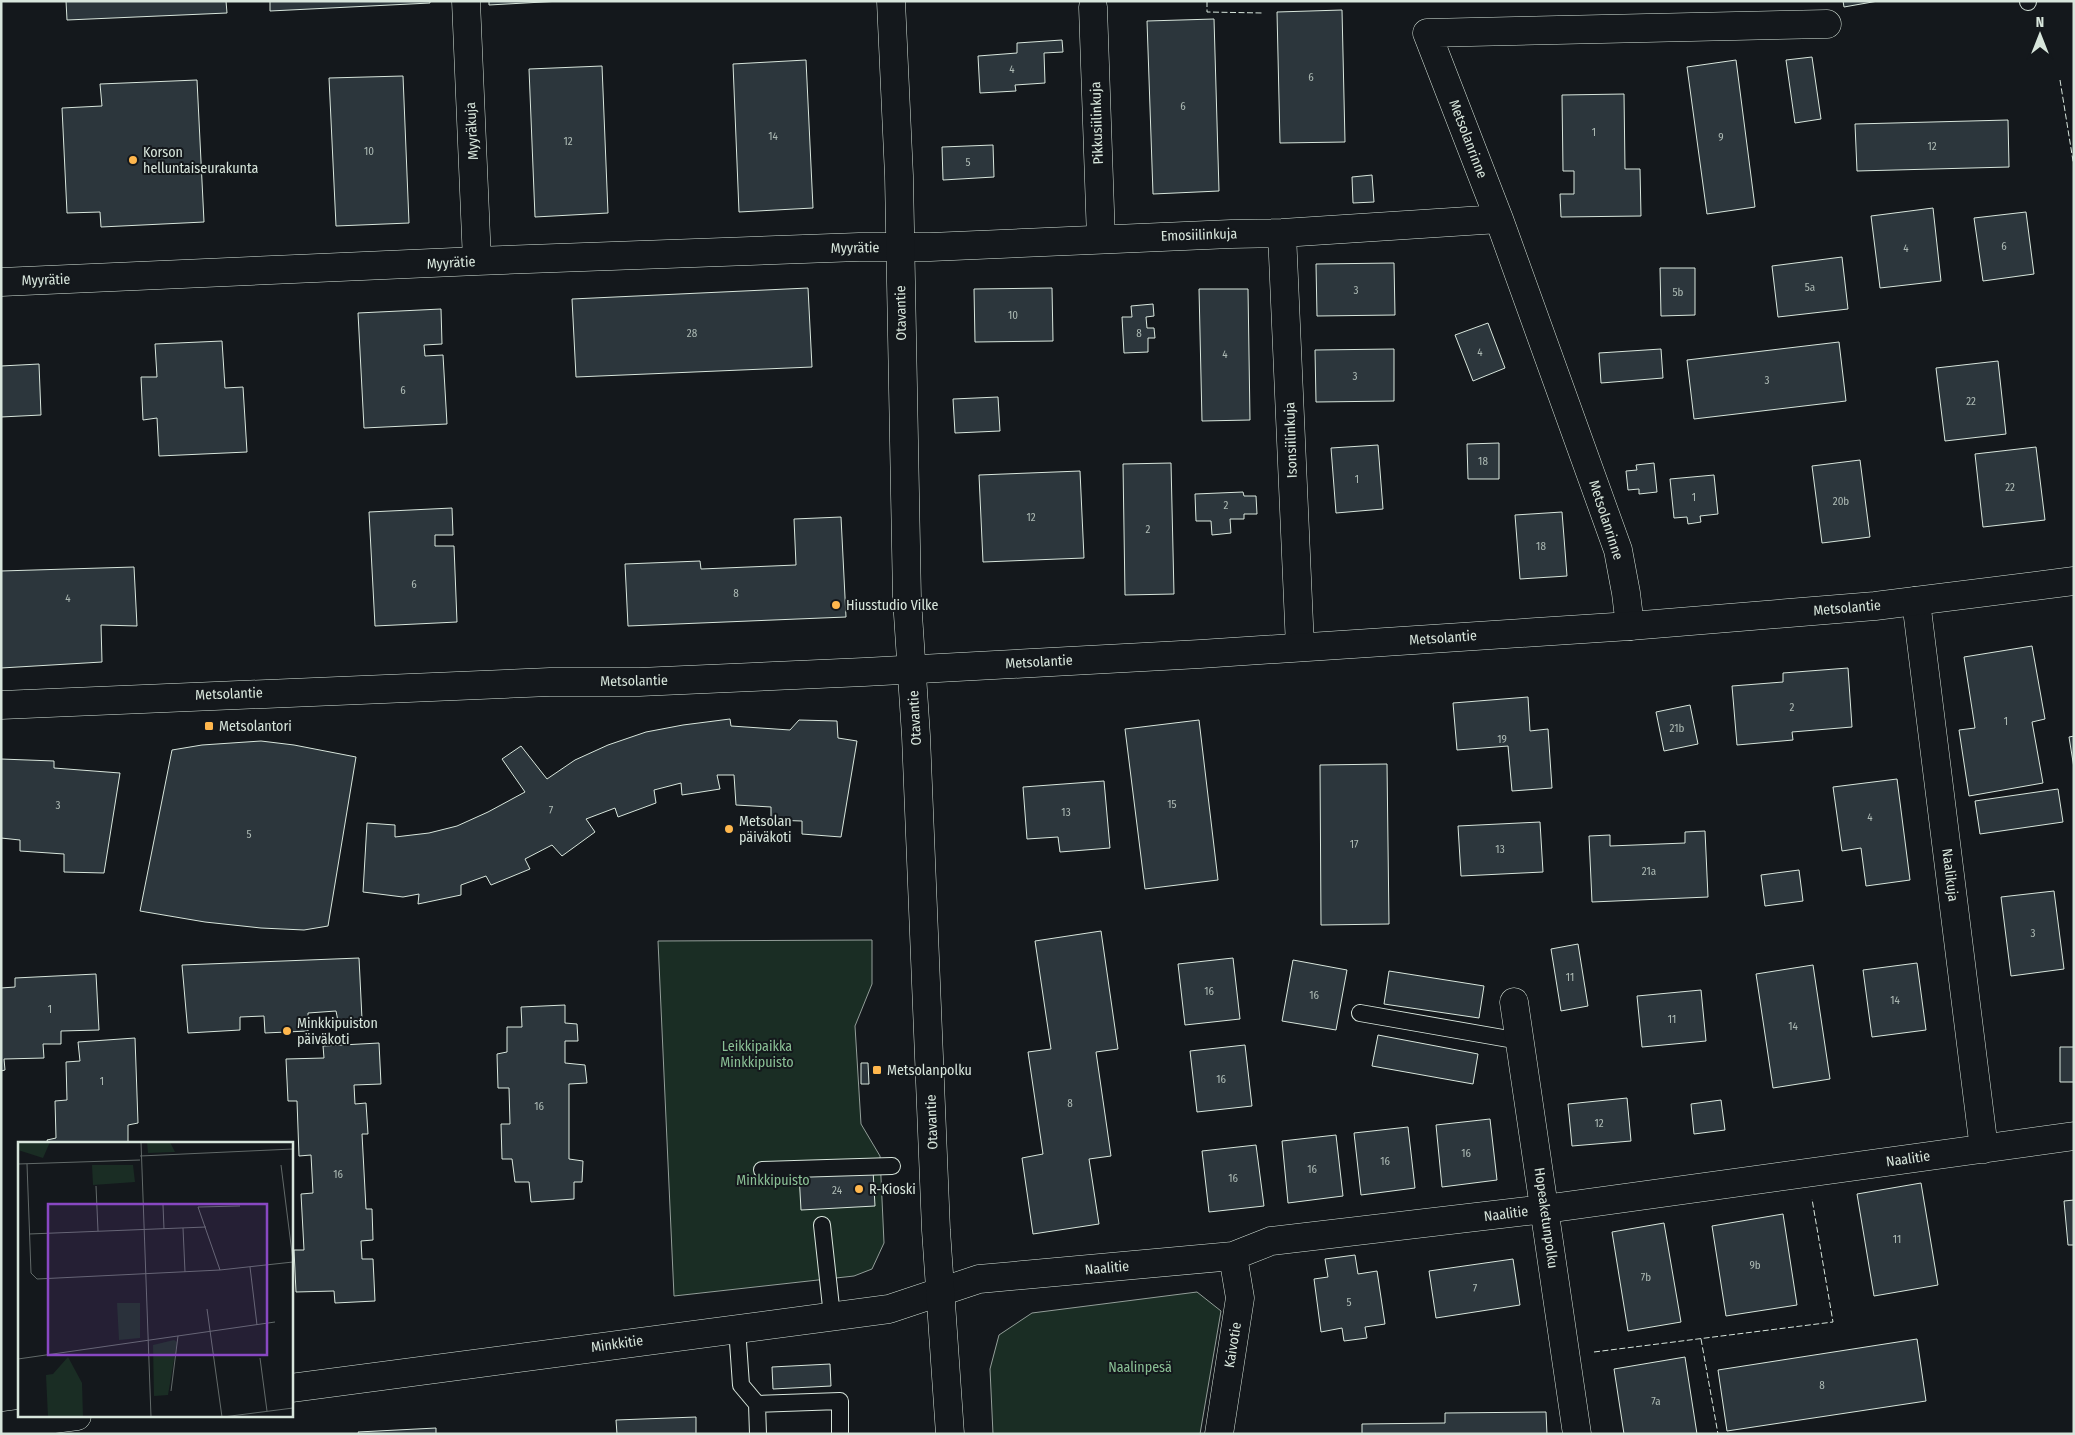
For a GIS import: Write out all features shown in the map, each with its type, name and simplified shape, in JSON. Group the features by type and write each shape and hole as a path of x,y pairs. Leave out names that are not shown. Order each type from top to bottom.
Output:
{"street":[{"name":"Myyräkuja","path":"466,1 477,262"},
{"name":"Otavantie","path":"891,1 899,176 907,598 912,669 936,1230 942,1292 950,1434"},
{"name":"Pikkusiilinkuja","path":"1093,7 1101,239"},
{"name":"Metsolanrinne","path":"1630,626 1618,550 1499,219 1427,32 1827,24"},
{"name":"Emosiilinkuja","path":"900,248 1282,233 1499,219"},
{"name":"Isonsiilinkuja","path":"1282,233 1300,647"},
{"name":"Myyrätie","path":"1,282 859,247 900,248"},
{"name":"Metsolantie","path":"1,705 225,694 550,682 639,682 1300,647 1630,626 1916,601 2074,581"},
{"name":"Naalikuja","path":"1916,601 1984,1149"},
{"name":"Hopeaketunpolku","path":"1514,1002 1577,1434"},
{"name":"Naalitie","path":"942,1292 979,1279 1233,1256 1271,1241 1545,1209 2074,1136"},
{"name":"Kaivotie","path":"1219,1434 1240,1298 1233,1256"},
{"name":"Minkkitie","path":"292,1388 889,1309 942,1292"},
{"path":"1,1426 63,1418"}],"lane":[{"path":"1360,1013 1520,1041"},
{"path":"762,1170 892,1166"},
{"path":"822,1225 832,1316"},
{"path":"737,1328 741,1385 758,1404 758,1434"},
{"path":"758,1404 840,1401 840,1434"}],"green space":[{"name":"Minkkipuisto","path":"872,940 872,984 855,1026 861,1124 880,1156 884,1243 872,1269 854,1276 674,1296 658,941"},
{"name":"Naalinpesä","path":"1197,1292 1221,1311 1200,1434 993,1434 990,1369 999,1335 1032,1313"}],"building":[{"path":"66,1 226,1 227,13 67,20"},
{"path":"270,1 430,1 430,3 270,11"},
{"path":"489,1 561,1 489,5"},
{"path":"1843,1 1878,1 1844,7"},
{"path":"1342,10 1345,142 1280,143 1277,12"},
{"path":"1214,19 1219,191 1153,194 1147,21"},
{"path":"1062,40 1063,52 1044,53 1045,83 1015,85 1016,91 980,93 978,56 1017,53 1017,43"},
{"path":"1812,57 1821,119 1795,123 1786,60"},
{"path":"806,60 813,208 739,212 733,64"},
{"path":"1736,60 1755,207 1707,214 1687,67"},
{"path":"602,66 608,213 535,217 529,69"},
{"path":"403,76 409,223 336,226 329,78"},
{"name":"Korson helluntaiseurakunta","path":"197,80 204,222 101,227 100,212 67,213 62,108 102,106 100,84"},
{"path":"1624,94 1625,169 1640,169 1641,216 1561,217 1560,194 1574,194 1574,171 1563,171 1562,95"},
{"path":"2008,120 2009,167 1857,171 1855,124"},
{"path":"993,145 994,177 943,180 942,147"},
{"path":"1372,175 1374,202 1353,203 1352,177"},
{"path":"1933,208 1941,281 1880,288 1871,216"},
{"path":"2026,212 2034,274 1983,281 1974,218"},
{"path":"1842,257 1848,309 1778,317 1772,266"},
{"path":"1394,263 1395,315 1317,316 1316,264"},
{"path":"1660,268 1695,268 1695,315 1661,316"},
{"path":"808,288 812,367 576,377 572,299"},
{"path":"1052,288 1053,341 975,342 974,289"},
{"path":"1199,289 1248,289 1250,420 1202,421"},
{"path":"1153,304 1154,316 1146,317 1147,328 1154,328 1155,338 1148,338 1148,352 1124,353 1122,317 1132,317 1131,306"},
{"path":"441,309 442,344 424,345 425,356 443,355 447,424 364,428 358,313"},
{"path":"1488,323 1505,368 1473,381 1455,335"},
{"path":"222,341 225,388 243,387 247,452 159,456 157,418 143,420 141,377 157,377 155,344"},
{"path":"1839,342 1846,401 1694,419 1687,360"},
{"path":"1394,349 1394,401 1316,402 1315,350"},
{"path":"1661,349 1663,378 1601,383 1599,353"},
{"path":"1998,361 2006,434 1945,441 1936,368"},
{"path":"39,364 41,415 1,417 1,366"},
{"path":"998,397 1000,431 955,433 953,399"},
{"path":"1499,443 1499,479 1468,479 1467,444"},
{"path":"1378,445 1383,509 1336,513 1331,448"},
{"path":"2036,447 2045,520 1983,527 1975,454"},
{"path":"1860,460 1870,537 1822,543 1812,466"},
{"path":"1171,463 1174,594 1125,595 1123,464"},
{"path":"1654,463 1657,492 1639,494 1639,489 1628,490 1626,471 1637,470 1636,465"},
{"path":"1080,471 1084,558 983,562 979,475"},
{"path":"1714,475 1718,514 1700,516 1701,522 1688,524 1687,517 1674,518 1670,479"},
{"path":"1243,492 1244,496 1256,496 1257,514 1244,514 1244,519 1230,519 1231,533 1212,535 1211,521 1196,521 1195,494"},
{"path":"452,508 453,535 435,535 435,546 454,546 457,622 375,626 369,512"},
{"path":"1562,512 1567,576 1520,579 1515,515"},
{"path":"841,517 846,617 628,626 625,564 700,561 701,569 796,565 794,519"},
{"path":"134,567 137,626 101,625 102,662 1,668 1,571"},
{"path":"2032,646 2045,719 2032,722 2043,783 1969,796 1959,730 1975,728 1964,657"},
{"path":"1848,668 1852,727 1792,732 1793,740 1737,745 1732,686 1783,682 1783,673"},
{"path":"1528,697 1530,731 1548,729 1552,788 1512,791 1508,746 1457,750 1453,703"},
{"path":"1690,705 1698,744 1664,751 1656,712"},
{"path":"730,719 731,726 790,730 799,720 837,721 838,738 857,741 841,837 802,834 802,821 771,820 771,807 736,805 734,775 717,775 720,789 682,795 681,783 654,790 656,803 618,817 615,808 586,819 595,832 562,856 552,845 525,859 530,869 491,885 486,876 461,885 461,895 418,904 419,894 403,897 363,892 367,823 395,825 395,837 429,833 457,826 488,812 525,792 502,759 521,746 547,779 575,760 608,745 646,732"},
{"path":"1199,720 1218,880 1145,889 1125,729"},
{"path":"2074,736 2074,768 2069,737"},
{"path":"261,741 294,745 356,757 328,926 304,930 261,928 205,922 140,911 172,750 202,745"},
{"path":"1,759 54,761 54,768 120,773 104,873 64,872 64,854 20,851 20,840 1,838"},
{"path":"1387,764 1389,924 1321,925 1320,765"},
{"path":"1897,779 1910,880 1866,886 1861,848 1842,851 1833,787"},
{"path":"1104,781 1110,848 1060,852 1058,837 1027,839 1023,787"},
{"path":"2058,789 2063,822 1980,834 1975,801"},
{"path":"1540,822 1543,872 1461,876 1458,826"},
{"path":"1705,831 1708,897 1592,902 1589,836 1610,835 1610,846 1685,843 1685,832"},
{"path":"1799,870 1803,901 1765,906 1761,875"},
{"path":"2054,891 2064,969 2011,976 2001,897"},
{"path":"1101,931 1118,1049 1096,1052 1111,1156 1089,1159 1099,1224 1033,1234 1022,1158 1043,1154 1028,1052 1051,1049 1035,941"},
{"path":"1578,944 1588,1006 1561,1011 1551,949"},
{"path":"359,958 362,1019 338,1021 336,1011 308,1013 308,1031 265,1033 264,1016 240,1017 240,1030 188,1033 182,965"},
{"path":"1233,958 1240,1019 1185,1025 1178,964"},
{"path":"1293,960 1347,970 1336,1030 1282,1021"},
{"path":"1917,963 1926,1030 1872,1037 1863,970"},
{"path":"1813,965 1830,1079 1773,1088 1756,974"},
{"path":"1389,971 1484,986 1479,1018 1384,1004"},
{"path":"96,974 99,1030 61,1031 61,1044 43,1044 44,1058 4,1059 5,1070 1,1071 1,988 15,987 15,978"},
{"path":"1701,990 1706,1041 1642,1047 1637,996"},
{"path":"565,1005 565,1023 577,1024 578,1041 565,1041 565,1063 585,1065 587,1083 569,1084 569,1159 583,1161 582,1182 574,1182 574,1199 531,1202 529,1182 515,1182 512,1159 502,1159 501,1124 510,1124 509,1088 498,1088 497,1054 507,1052 507,1027 522,1027 521,1007"},
{"path":"1378,1035 1478,1054 1473,1084 1372,1066"},
{"path":"135,1038 138,1123 128,1125 128,1142 48,1142 47,1140 56,1138 55,1101 67,1100 66,1062 80,1061 78,1042"},
{"path":"379,1043 381,1084 354,1085 355,1104 366,1103 368,1134 362,1134 366,1209 372,1209 373,1240 361,1241 362,1259 373,1259 375,1301 335,1303 334,1291 296,1292 294,1250 304,1250 301,1194 313,1193 311,1155 299,1156 297,1101 288,1101 286,1059 324,1058 323,1046"},
{"path":"1245,1045 1252,1106 1197,1112 1190,1051"},
{"path":"2060,1047 2074,1047 2074,1082 2060,1082"},
{"path":"861,1063 868,1063 869,1084 861,1084"},
{"path":"1627,1098 1631,1141 1572,1146 1568,1104"},
{"path":"1721,1100 1725,1130 1694,1134 1691,1104"},
{"path":"1490,1119 1497,1180 1442,1187 1436,1125"},
{"path":"1408,1127 1415,1188 1361,1195 1354,1133"},
{"path":"1336,1135 1343,1196 1288,1203 1282,1141"},
{"path":"1256,1145 1264,1206 1209,1212 1202,1151"},
{"path":"873,1170 875,1206 801,1210 799,1174"},
{"path":"1921,1183 1938,1285 1874,1296 1857,1194"},
{"path":"2074,1200 2074,1245 2068,1245 2064,1201"},
{"path":"1783,1214 1797,1305 1726,1316 1712,1226"},
{"path":"1664,1223 1681,1322 1628,1331 1612,1232"},
{"path":"1355,1255 1358,1274 1377,1271 1385,1324 1365,1327 1367,1338 1344,1341 1342,1328 1321,1332 1314,1279 1328,1277 1325,1259"},
{"path":"1513,1259 1520,1305 1436,1318 1429,1271"},
{"path":"1917,1339 1926,1401 1727,1431 1718,1370"},
{"path":"1685,1357 1697,1434 1624,1434 1614,1369"},
{"path":"830,1364 831,1386 773,1389 772,1367"},
{"path":"1546,1412 1547,1434 1362,1434 1362,1424 1445,1423 1445,1413"},
{"path":"696,1417 696,1434 617,1434 616,1420"},
{"path":"436,1428 436,1434 359,1434 358,1432"}],"fence":[{"path":"1207,1 1207,12 1263,13"},
{"path":"2060,80 2074,167"},
{"path":"1594,1352 1833,1322 1812,1199"},
{"path":"1701,1339 1718,1434"}],"place":[{"name":"Korson helluntaiseurakunta","path":"133,160"},
{"name":"Hiusstudio Vilke","path":"836,605"},
{"name":"Metsolantori","path":"209,726"},
{"name":"Metsolan päiväkoti","path":"729,829"},
{"name":"Minkkipuiston päiväkoti","path":"287,1031"},
{"name":"Metsolanpolku","path":"877,1070"},
{"name":"R-Kioski","path":"859,1189"}],"park label":[{"name":"Leikkipaikka Minkkipuisto","path":"757,1054"}]}
